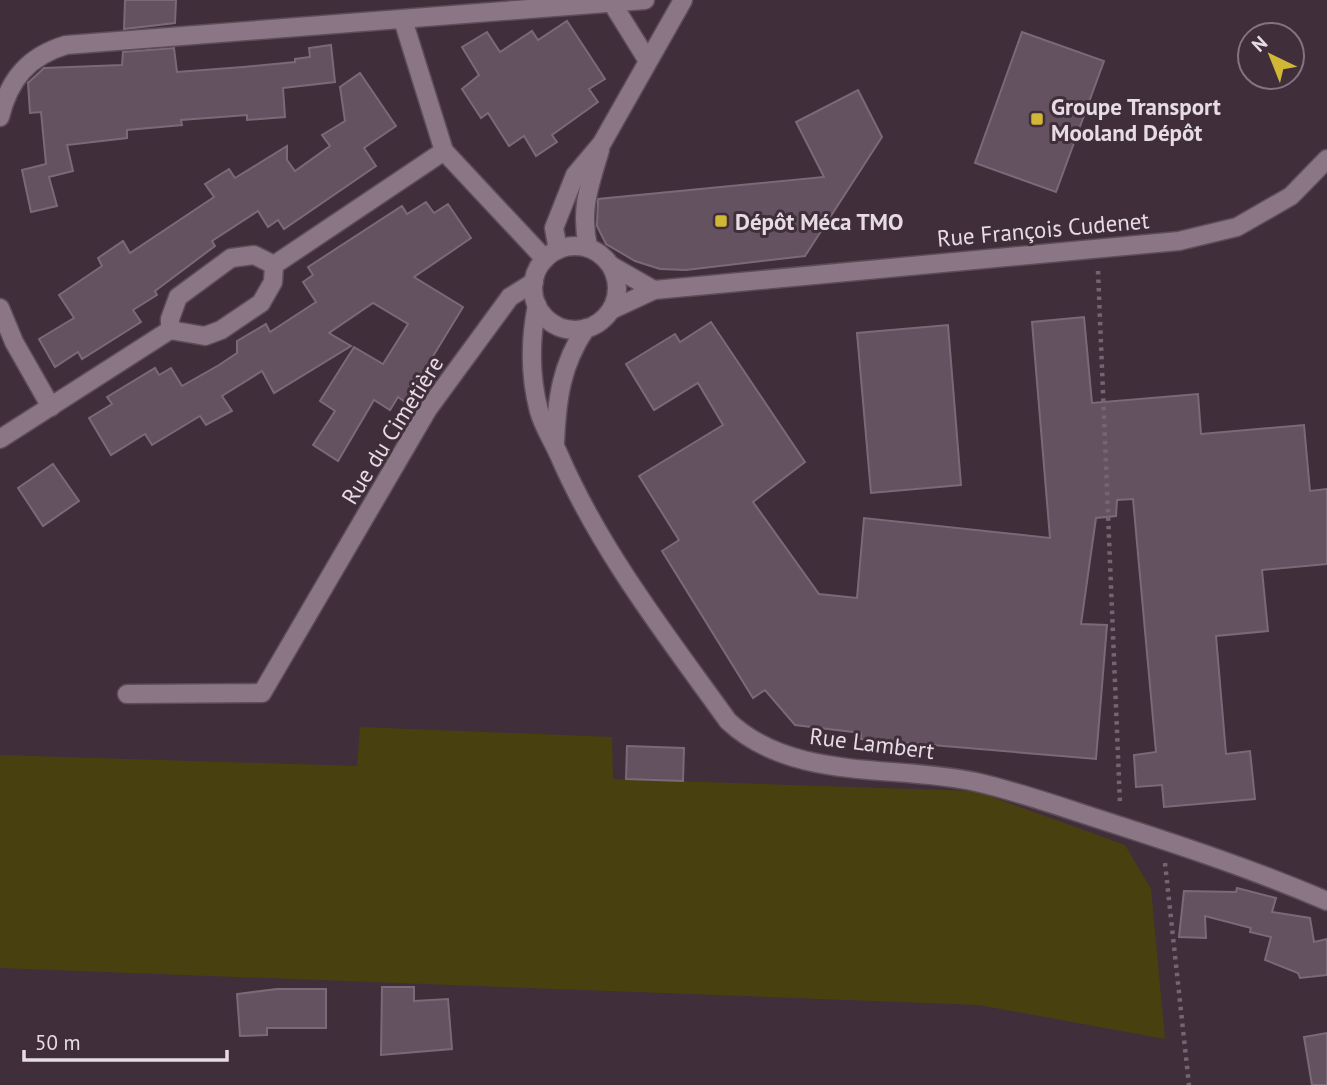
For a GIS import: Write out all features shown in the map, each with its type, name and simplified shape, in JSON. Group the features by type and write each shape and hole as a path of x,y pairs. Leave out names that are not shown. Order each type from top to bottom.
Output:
{"street":[{"path":"0,117 13,82 27,63 45,52 66,45 645,0"},
{"path":"612,266 617,281 617,296 611,310 600,322 572,330 557,326 545,317 537,305 534,282 551,254 554,228 563,200 575,175 602,143 683,0"},
{"path":"612,3 648,61"},
{"path":"403,20 444,151 551,254"},
{"path":"588,247 583,226 584,203 602,143"},
{"path":"274,265 444,151"},
{"name":"Rue François Cudenet","path":"611,310 654,290 1179,241 1237,228 1291,196 1327,159"},
{"path":"551,254 572,246 588,247 602,255 612,266 654,290"},
{"path":"170,330 170,319 178,297 231,258 254,255 274,265"},
{"path":"0,439 170,330 192,336 205,336 221,330 261,303 273,282 274,265"},
{"name":"Rue du Cimetière","path":"127,694 262,693 309,618 428,409 510,296 534,282"},
{"name":"Rue Lambert","path":"537,305 531,334 533,376 539,413 574,490 608,548 728,721 746,737 764,748 809,762 975,782 1248,867 1327,901"},
{"path":"0,307 14,342 51,407"},
{"name":"Rue Lambert","path":"555,446 560,379 572,350 586,328"}],"path":[{"path":"1097,248 1121,826"},
{"path":"1162,840 1189,1085"}],"shaded area":[{"path":"360,727 612,737 613,779 976,791 1125,845 1151,889 1165,1039 979,1005 0,968 0,755 357,766"}],"building":[{"path":"125,0 176,0 175,23 124,29"},
{"path":"567,21 605,79 589,89 598,102 552,135 557,142 536,156 524,136 509,146 488,113 481,118 462,89 479,75 462,47 487,32 500,52 532,31 538,40"},
{"path":"1022,32 1104,61 1056,192 975,163"},
{"path":"331,45 335,82 283,88 285,117 247,120 247,115 181,120 182,125 127,130 127,138 67,145 73,171 49,177 57,206 31,212 22,170 46,164 41,112 30,113 28,83 44,68 122,65 123,52 174,48 177,72 243,67 295,62 295,59 310,57 309,48"},
{"path":"360,73 396,126 364,148 376,166 284,229 278,220 268,227 258,211 212,241 215,246 155,291 157,295 133,310 141,322 82,359 78,352 55,367 39,339 74,318 59,295 102,266 98,258 123,241 130,253 214,197 205,184 229,169 235,178 287,146 287,160 295,171 330,146 322,135 345,121 340,87"},
{"path":"858,90 882,137 805,256 686,270 660,269 635,261 606,244 597,226 598,199 824,177 796,122"},
{"path":"426,202 434,213 448,204 471,238 414,277 463,307 405,402 398,397 390,410 374,400 338,461 313,445 335,411 320,401 354,347 383,364 408,324 373,303 329,333 351,346 274,393 262,371 222,396 232,411 206,425 200,416 152,445 145,434 111,455 89,418 112,404 107,397 155,368 159,375 171,368 182,386 219,365 237,353 237,341 266,324 270,332 316,302 303,282 313,275 308,267 402,206 407,214"},
{"path":"1084,317 1092,403 1198,394 1201,434 1304,425 1310,491 1327,489 1327,564 1262,570 1268,631 1216,636 1226,754 1250,751 1255,799 1164,807 1162,785 1136,787 1134,755 1156,752 1133,499 1117,500 1116,516 1096,518 1081,624 1107,625 1096,759 861,739 861,733 795,725 765,690 753,698 662,551 679,540 639,476 723,425 698,383 654,410 626,364 675,334 680,342 711,322 805,462 753,502 819,594 857,598 864,518 1050,538 1032,322"},
{"path":"948,325 961,485 871,493 857,333"},
{"path":"53,464 79,501 43,526 18,488"},
{"path":"627,746 684,748 683,781 626,779"},
{"path":"1237,888 1276,898 1272,912 1310,918 1314,942 1327,939 1327,975 1300,978 1298,973 1265,960 1271,937 1250,932 1251,928 1205,916 1206,938 1179,937 1184,891 1236,892"},
{"path":"382,987 414,987 414,1001 448,999 452,1049 381,1055"},
{"path":"277,989 326,989 326,1028 267,1028 267,1035 240,1036 237,994"},
{"path":"1327,1033 1327,1085 1312,1085 1304,1037"}],"place":[{"name":"Groupe Transport Mooland Dépôt","path":"1037,119"},
{"name":"Dépôt Méca TMO","path":"721,221"}]}
